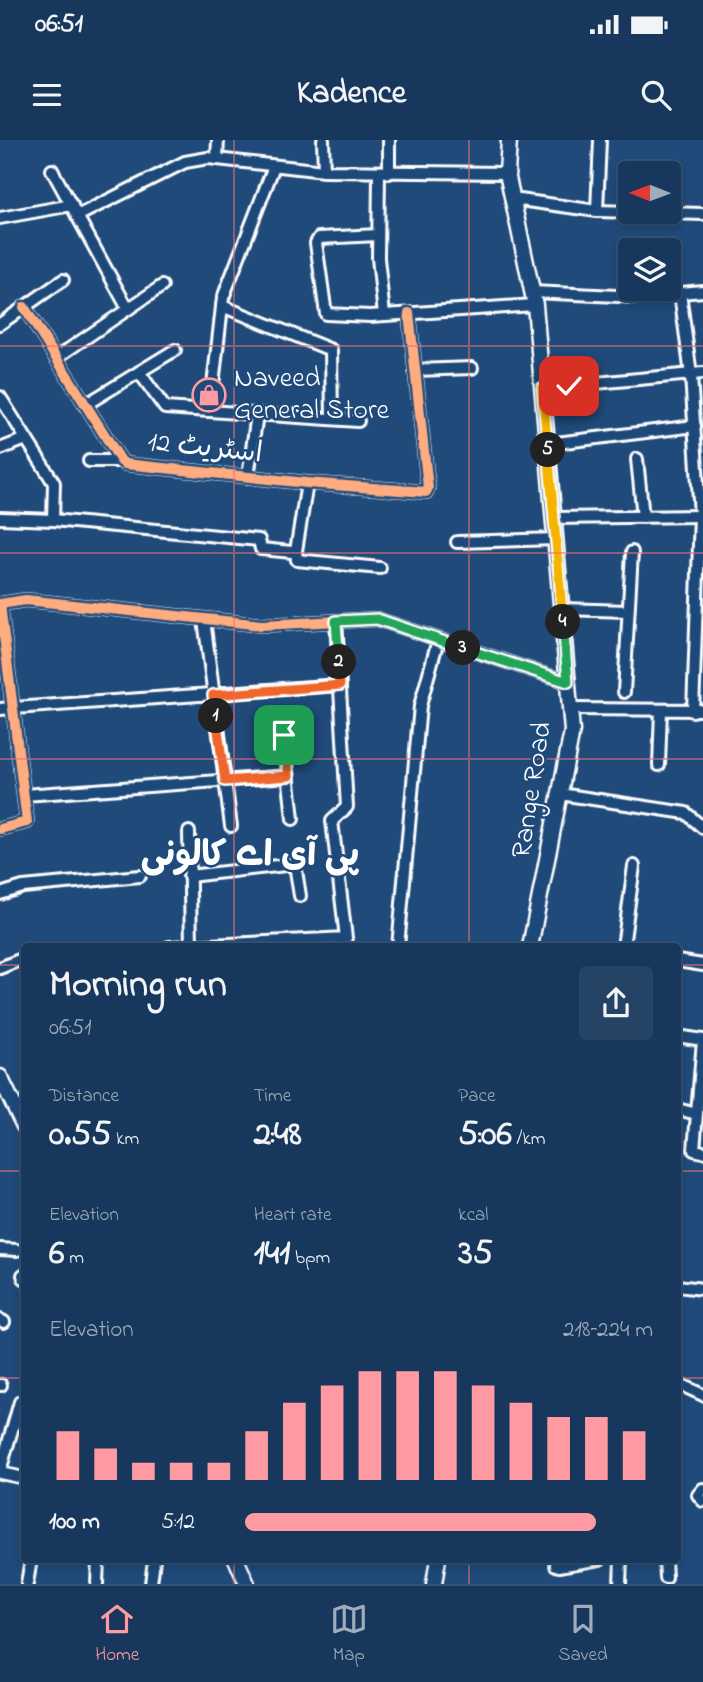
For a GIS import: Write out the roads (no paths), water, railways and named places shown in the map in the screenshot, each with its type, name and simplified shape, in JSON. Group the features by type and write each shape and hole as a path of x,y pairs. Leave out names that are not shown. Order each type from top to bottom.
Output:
{"main road":[{"name":"Range Road","path":"509,140 507,173 534,298 572,731 531,943"},
{"path":"0,1077 21,1120"},
{"path":"238,1563 247,1584"},
{"path":"434,1584 437,1563"}],"street":[{"path":"217,159 218,140"},
{"path":"323,140 324,172"},
{"path":"384,315 378,235 389,140"},
{"path":"597,211 600,140"},
{"path":"0,218 74,211 185,162 208,158 324,172 507,173"},
{"path":"210,411 223,298 274,166"},
{"path":"52,170 128,309"},
{"path":"513,199 597,211 703,214"},
{"path":"378,235 319,238 316,243 326,314 384,315 534,298 618,298"},
{"path":"0,324 63,280"},
{"path":"56,358 162,286"},
{"path":"681,293 703,291"},
{"path":"570,709 698,710 701,546 695,426 697,374 681,298"},
{"path":"222,306 331,349 332,419"},
{"name":"اسٹریٹ 12","path":"24,307 125,464 426,492 428,488 415,370"},
{"path":"409,313 415,370 472,368"},
{"path":"85,405 175,350"},
{"path":"139,372 165,408 358,421"},
{"path":"542,388 697,374"},
{"path":"0,397 54,483 53,520"},
{"path":"248,477 257,414"},
{"path":"548,444 695,426"},
{"path":"0,449 26,439"},
{"path":"637,459 643,517"},
{"path":"89,461 121,461"},
{"path":"307,483 295,558 301,561 380,568"},
{"path":"554,518 700,516"},
{"path":"0,518 53,520 259,540 261,550 296,551"},
{"path":"457,542 556,539"},
{"path":"624,692 632,552"},
{"path":"0,829 27,822 0,604 26,600 262,625 377,619 568,682"},
{"path":"562,609 628,611"},
{"path":"204,620 230,826"},
{"path":"256,943 345,938 332,823 332,818 347,807 336,621"},
{"path":"398,943 419,706 438,640"},
{"path":"0,709 340,685"},
{"path":"659,765 661,710"},
{"path":"284,735 293,819"},
{"path":"24,795 289,776"},
{"path":"561,794 686,813 703,828"},
{"path":"189,832 191,943"},
{"path":"189,876 295,864 300,896"},
{"path":"624,943 634,866"},
{"path":"0,894 23,887 140,876"},
{"path":"0,968 21,959"},
{"path":"681,962 703,965"},
{"path":"681,1037 703,1040 694,1150 703,1152"},
{"path":"681,1110 697,1114"},
{"path":"0,1249 17,1250"},
{"path":"681,1286 703,1289"},
{"path":"681,1386 699,1393"},
{"path":"20,1402 0,1472 21,1477"},
{"path":"703,1489 698,1495 703,1501"},
{"path":"27,1584 30,1563"},
{"path":"97,1584 98,1563"},
{"path":"151,1584 154,1563"},
{"path":"556,1563 559,1566 577,1563"},
{"path":"620,1584 621,1563"},
{"path":"665,1563 666,1578"}],"place":[{"name":"Naveed General Store","path":"209,395"}],"district":[{"name":"پی آی اے کالونی","path":"250,856"}]}
